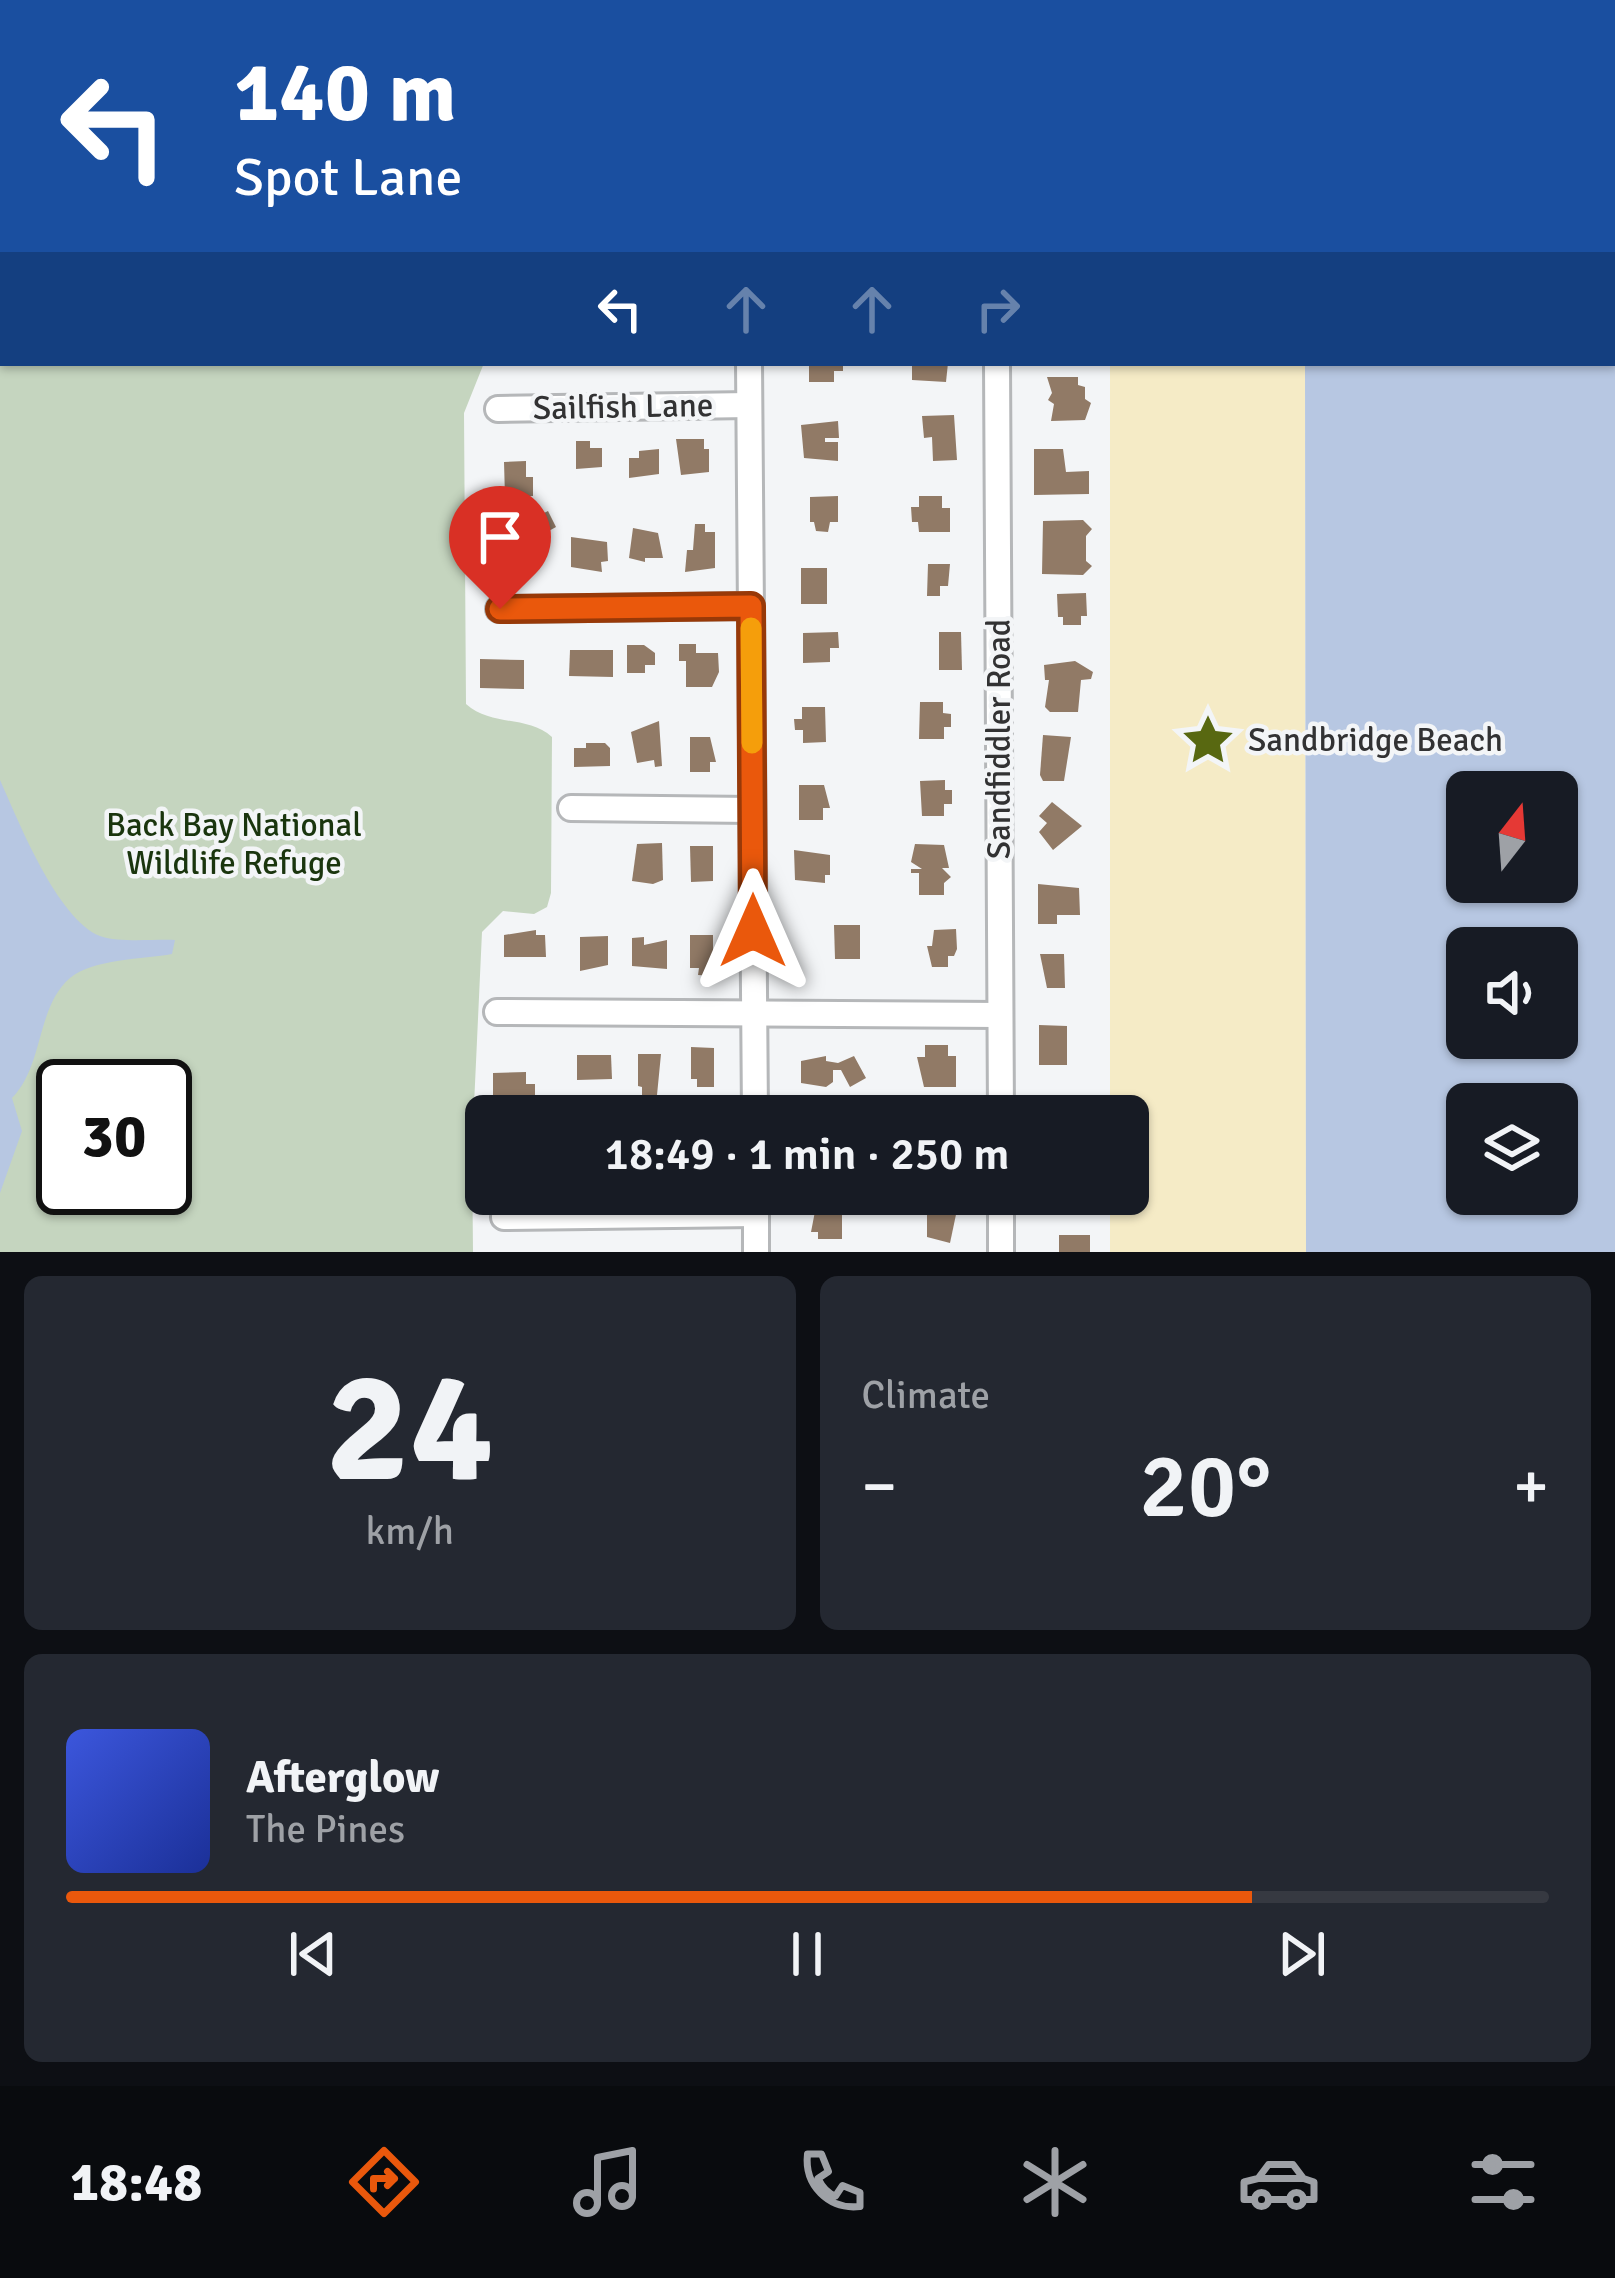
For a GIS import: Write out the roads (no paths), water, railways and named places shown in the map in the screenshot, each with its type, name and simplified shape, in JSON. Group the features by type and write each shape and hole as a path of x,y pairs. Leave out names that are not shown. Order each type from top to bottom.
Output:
{"street":[{"path":"749,366 755,1095"},
{"name":"Sandfiddler Road","path":"997,366 1000,1095"},
{"name":"Sailfish Lane","path":"498,409 749,405"},
{"path":"500,609 751,606"},
{"path":"571,808 752,810"},
{"path":"497,1012 1000,1015"},
{"path":"504,1217 543,1215"},
{"path":"756,1215 756,1252"},
{"path":"1001,1215 1001,1252"}],"water":[{"path":"1305,366 1615,366 1615,1252 1306,1252"},
{"path":"0,780 54,890 84,926 108,938 175,940 172,954 91,967 59,990 30,1070 12,1098 22,1131 0,1193"}],"place":[{"name":"Sandbridge Beach","path":"1208,740"}],"park label":[{"name":"Back Bay National Wildlife Refuge","path":"234,844"}]}
